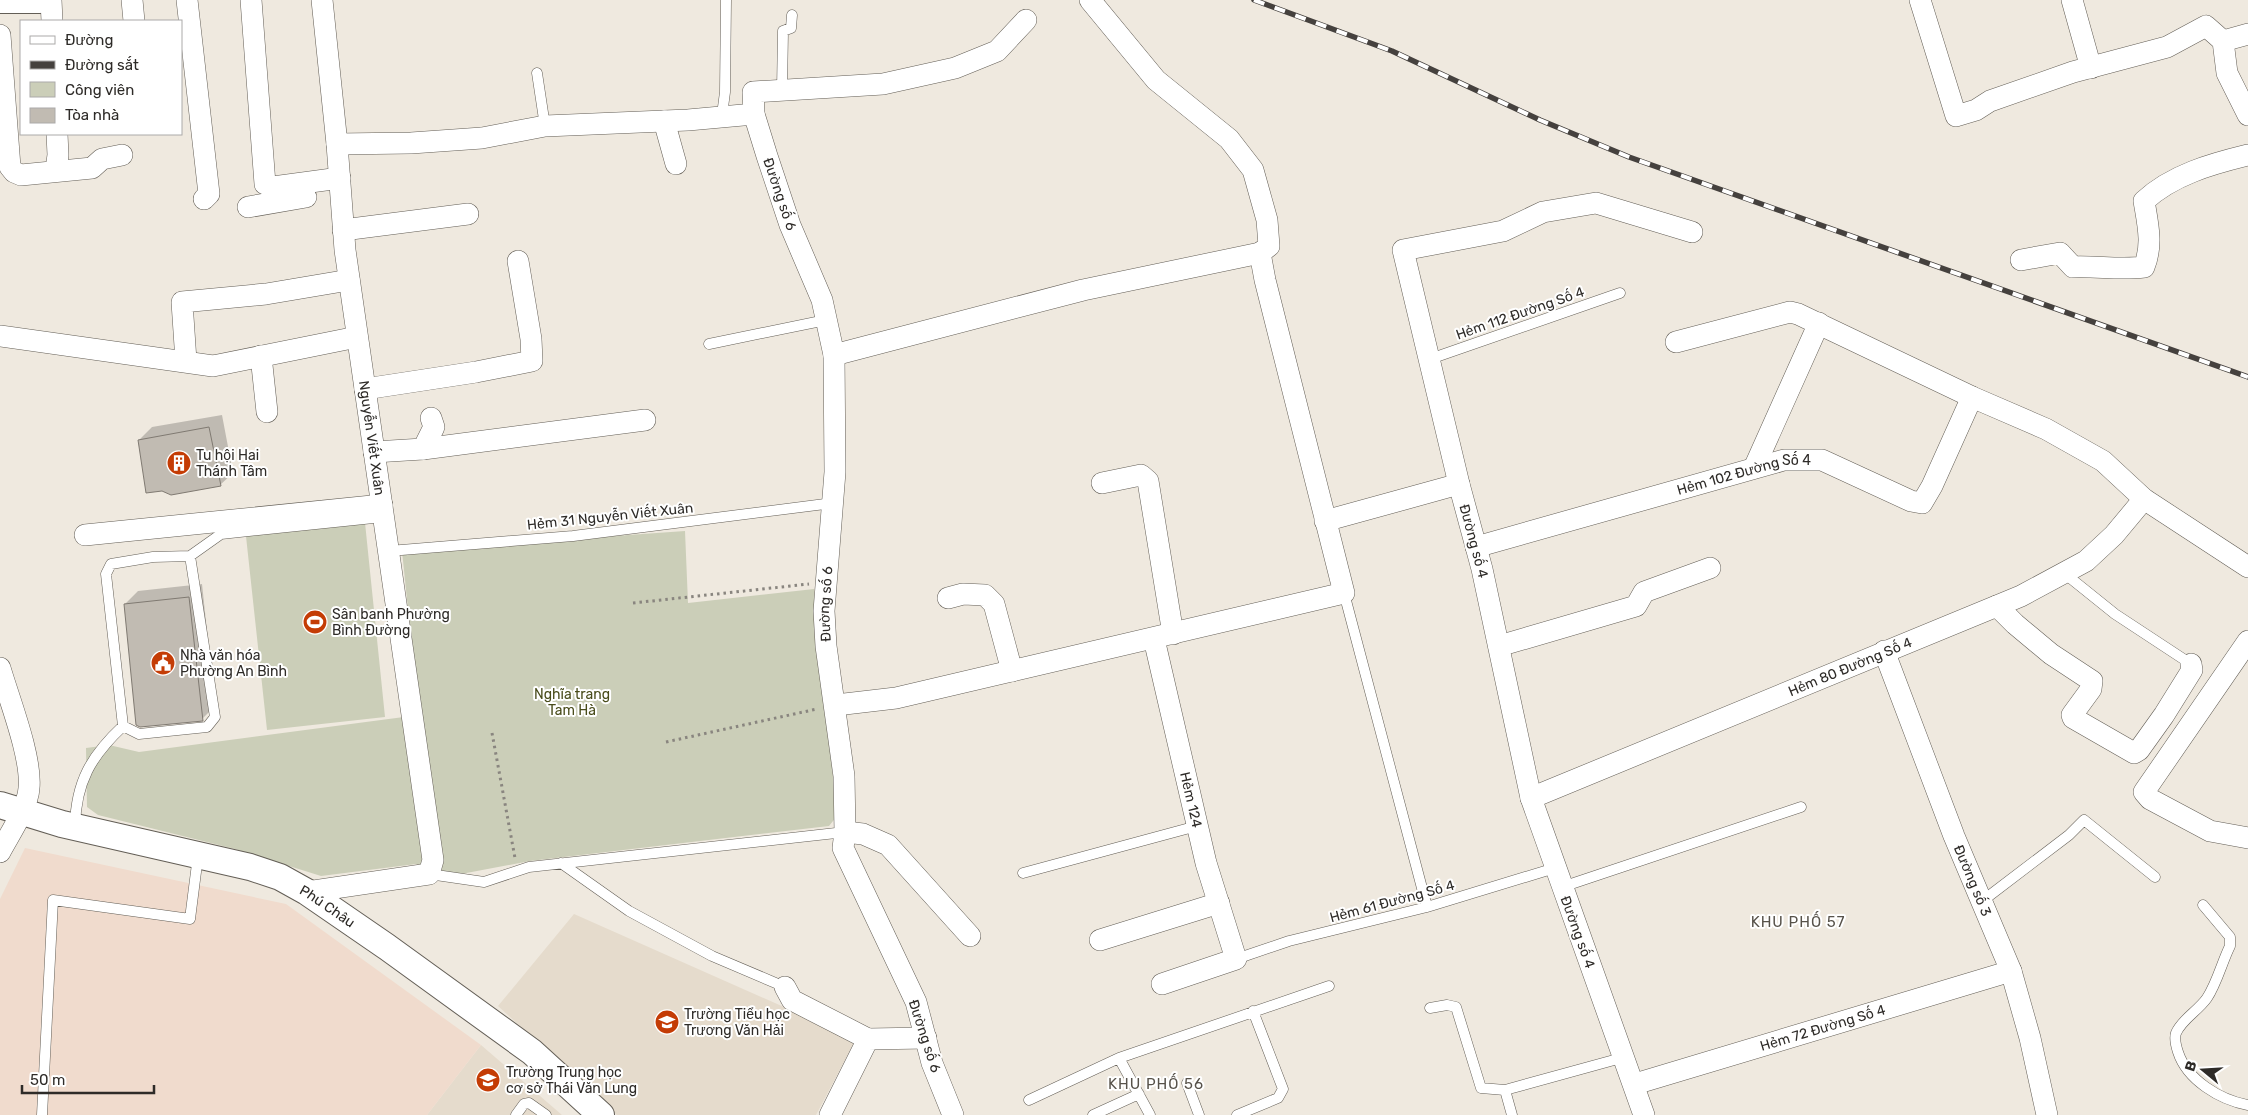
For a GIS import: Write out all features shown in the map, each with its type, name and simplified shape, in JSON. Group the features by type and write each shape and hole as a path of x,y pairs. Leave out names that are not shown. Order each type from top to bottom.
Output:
{"street":[{"path":"0,0 40,0"},
{"path":"50,0 52,20"},
{"path":"132,0 134,20"},
{"path":"187,0 209,194 204,199"},
{"path":"251,0 265,184 273,187 340,184"},
{"name":"Nguyễn Viết Xuân","path":"322,0 349,280 433,860 429,874"},
{"path":"834,355 1083,290 1260,253 1269,246 1267,220 1252,170 1229,139 1156,80 1090,0"},
{"path":"1920,0 1956,116 1976,110 1990,101 2073,72 2166,47 2206,26 2223,41 2227,72 2248,114"},
{"path":"2072,0 2092,68"},
{"path":"337,144 411,143 482,138 545,126 664,121 754,114 753,92 883,84 955,68 997,51 1026,20"},
{"path":"2223,41 2248,34"},
{"path":"0,35 10,167 14,172 21,175 56,170 92,168 102,159 122,155"},
{"name":"Đường số 6","path":"754,114 790,225 822,300 834,355 833,503 824,610 826,646 836,705 844,776 845,832 843,848 916,1002 932,1063 953,1115"},
{"path":"664,121 676,164"},
{"path":"56,170 58,155 57,135"},
{"path":"2021,260 2060,253 2073,267 2108,266 2130,269 2144,267 2150,252 2149,230 2144,201 2157,189 2175,179 2217,162 2248,154"},
{"path":"248,207 340,184"},
{"name":"Đường số 4","path":"1644,1115 1635,1084 1558,878 1531,798 1476,547 1403,250 1503,231 1543,212 1596,203 1692,232"},
{"path":"344,230 468,214"},
{"path":"836,705 896,698 1344,593 1260,253"},
{"path":"365,389 476,372 532,361 531,340 518,261"},
{"path":"186,361 182,302 266,294 349,280"},
{"path":"1676,342 1790,312 1818,323 1972,397 2046,430 2103,461 2144,499 2248,567"},
{"path":"1754,468 1818,323"},
{"path":"0,336 213,366 358,337"},
{"path":"261,356 267,412"},
{"name":"Hẻm 102 Đường Số 4","path":"1476,547 1784,460 1822,460 1911,501 1922,502 1932,486 1972,397"},
{"path":"423,449 434,427 431,418"},
{"path":"374,452 423,449 644,420"},
{"name":"Hẻm 124","path":"1102,483 1141,475 1148,481 1164,636 1198,826 1236,958"},
{"path":"1325,521 1459,484"},
{"name":"Hẻm 80 Đường Số 4","path":"1531,798 1997,606 2086,561 2114,535 2144,499"},
{"path":"85,535 383,511"},
{"path":"1499,646 1636,606 1644,592 1710,568"},
{"path":"948,598 963,594 985,595 994,604 1012,671"},
{"path":"1997,606 2051,654 2092,681 2091,689 2072,715 2073,718 2134,753 2139,750 2169,708 2192,670 2191,664"},
{"path":"2248,642 2144,792 2150,799 2210,831 2248,838"},
{"name":"Đường số 3","path":"1884,651 1980,902 2011,971 2030,1038 2048,1115"},
{"path":"0,668 26,758 30,789 10,809 0,852"},
{"name":"Phú Châu","path":"10,809 75,827 250,867 280,877 307,892 387,947 532,1052 601,1115"},
{"path":"845,832 863,834 888,845 970,936"},
{"path":"307,892 429,874"},
{"path":"1100,940 1219,904"},
{"path":"1162,984 1236,958"},
{"name":"Hẻm 72 Đường Số 4","path":"1635,1084 2011,971"},
{"path":"785,987 792,1000 868,1039 926,1038"},
{"path":"830,1115 868,1039"}],"lane":[{"path":"722,115 725,92 726,0"},
{"path":"782,90 783,31 791,28 792,15"},
{"path":"537,73 545,126"},
{"name":"Hẻm 112 Đường Số 4","path":"1430,359 1620,293"},
{"path":"709,344 826,320"},
{"name":"Hẻm 31 Nguyễn Viết Xuân","path":"389,551 573,536 833,503"},
{"path":"75,827 76,802 91,761 123,726 106,574 111,564 153,557 190,556 221,534 383,511"},
{"path":"123,726 139,734 207,727 215,717 190,556"},
{"path":"2064,573 2115,614 2191,664"},
{"path":"1344,593 1427,908"},
{"name":"Hẻm 61 Đường Số 4","path":"1236,958 1289,941 1558,878 1801,807"},
{"path":"1980,902 2068,835 2084,820 2155,877"},
{"path":"1023,873 1198,826"},
{"path":"429,874 484,882 529,867 845,832"},
{"path":"42,1115 53,900 190,919 198,855"},
{"path":"561,863 629,911 712,956 785,987"},
{"path":"2203,905 2230,937 2230,946 2212,989 2203,1003 2175,1034 2181,1060 2202,1084 2215,1093 2248,1106"},
{"path":"1029,1100 1119,1058 1329,986"},
{"path":"1430,1008 1447,1005 1456,1007 1481,1088 1505,1090 1625,1057"},
{"path":"1237,1115 1278,1098 1283,1089 1253,1011"},
{"path":"1119,1058 1150,1115"},
{"path":"1187,1083 1199,1115"},
{"path":"1505,1090 1512,1115"},
{"path":"1093,1115 1139,1094"},
{"path":"516,1115 524,1104 529,1103 546,1115"}],"path":[{"path":"633,603 826,582"},
{"path":"666,742 836,705"},
{"path":"492,733 517,871"}],"shaded area":[{"path":"25,848 286,904 481,1045 427,1115 0,1115 0,899"},
{"name":"Trường Tiểu học Trương Văn Hải","path":"574,914 856,1039 816,1115 617,1115 498,1006"},
{"name":"Trường Trung học cơ sở Thái Văn Lung","path":"481,1045 562,1115 427,1115"}],"green space":[{"name":"Sân banh Phường Bình Đường","path":"364,513 385,717 267,730 245,527"},
{"name":"Nghĩa trang Tam Hà","path":"685,531 688,603 814,589 837,816 829,826 530,861 440,878 416,864 321,876 235,849 98,815 87,807 86,748 109,745 139,752 419,715 402,551"}],"building":[{"name":"Tu hội Hai Thánh Tâm","path":"209,427 221,486 171,495 162,491 146,493 138,440"},
{"name":"Nhà văn hóa Phường An Bình","path":"189,597 203,721 140,727 136,725 124,604"}],"railway":[{"path":"1254,0 1392,51 1540,120 1629,157 2248,377"}],"place":[{"name":"Tu hội Hai Thánh Tâm","path":"179,463"},
{"name":"Sân banh Phường Bình Đường","path":"315,622"},
{"name":"Nhà văn hóa Phường An Bình","path":"163,663"},
{"name":"Trường Tiểu học Trương Văn Hải","path":"667,1022"},
{"name":"Trường Trung học cơ sở Thái Văn Lung","path":"488,1080"}],"district":[{"name":"KHU PHỐ 57","path":"1798,922"},
{"name":"KHU PHỐ 56","path":"1156,1084"}]}
